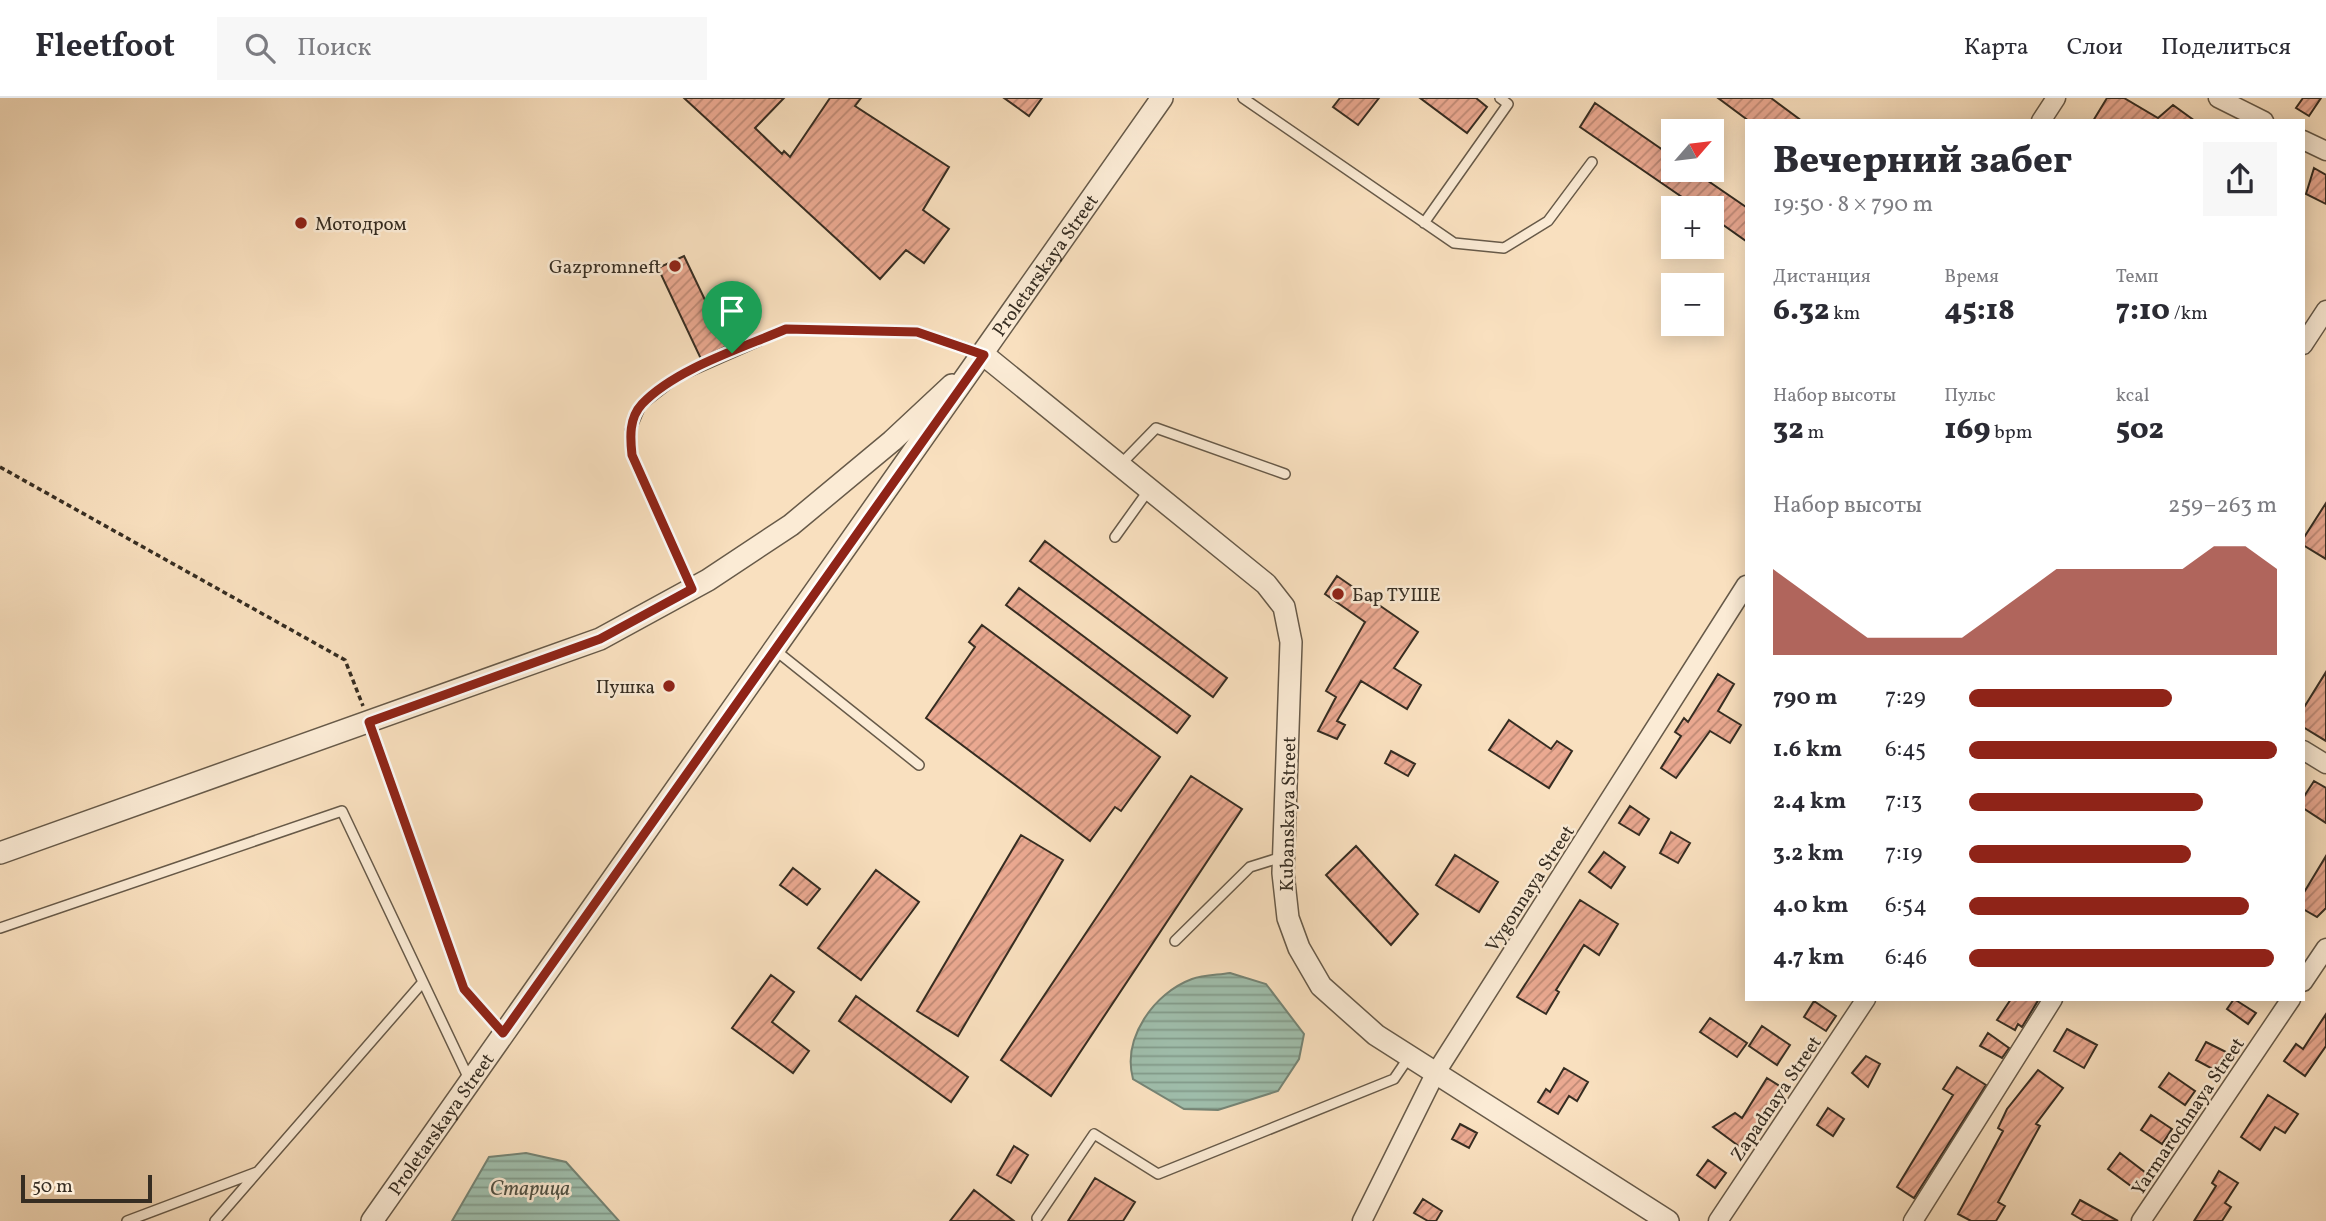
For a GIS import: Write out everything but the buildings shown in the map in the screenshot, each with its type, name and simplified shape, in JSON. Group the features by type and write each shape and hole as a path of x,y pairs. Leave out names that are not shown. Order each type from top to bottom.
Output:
{"street":[{"name":"Proletarskaya Street","path":"372,1221 984,355 1162,98"},
{"path":"2042,119 2056,98"},
{"path":"2218,98 2260,119"},
{"path":"2305,141 2326,151"},
{"path":"2305,342 2326,310"},
{"name":"Kubanskaya Street","path":"984,355 1266,584 1284,607 1291,642 1284,856 1288,918 1299,948 1321,986 1376,1035 1668,1221"},
{"path":"0,853 600,639 692,589 791,525 892,441 984,355"},
{"name":"Vygonnaya Street","path":"1362,1221 1436,1073 1745,587"},
{"path":"2305,751 2326,764"},
{"path":"2305,979 2326,948"},
{"name":"Zapadnaya Street","path":"1718,1221 1865,1001"},
{"path":"1913,1221 2052,1001"},
{"name":"Yarmarochnaya Street","path":"2141,1221 2290,1001"}],"lane":[{"path":"1244,98 1454,243 1504,248 1548,221 1592,162"},
{"path":"1424,223 1508,104 1500,98"},
{"path":"692,589 632,455 629,431 641,405 677,377 786,329 917,332 984,355"},
{"path":"1120,465 1156,428 1285,474"},
{"path":"1115,537 1149,489"},
{"path":"775,650 919,765"},
{"path":"0,928 342,811 470,1081"},
{"path":"1175,941 1250,867 1284,856"},
{"path":"215,1221 423,982"},
{"path":"1037,1218 1094,1134 1158,1174 1394,1079 1409,1056"},
{"path":"127,1221 258,1171"}],"path":[{"path":"0,467 345,660 464,989 503,1033"}],"water":[{"path":"1230,973 1266,984 1304,1034 1299,1059 1278,1091 1218,1110 1184,1109 1133,1079 1132,1048 1144,1019 1154,1006 1165,995 1192,979"},
{"name":"Старица","path":"526,1153 566,1162 619,1221 452,1221 489,1157"}],"place":[{"name":"Мотодром","path":"301,223"},
{"name":"Gazpromneft","path":"675,266"},
{"name":"Бар ТУШЕ","path":"1338,594"},
{"name":"Пушка","path":"669,686"}],"route":[{"path":"786,329 846,329 917,332 984,355 503,1033 464,989 369,722 600,639 692,589 632,455 629,431 641,405 677,377 732,353 786,329"}]}
